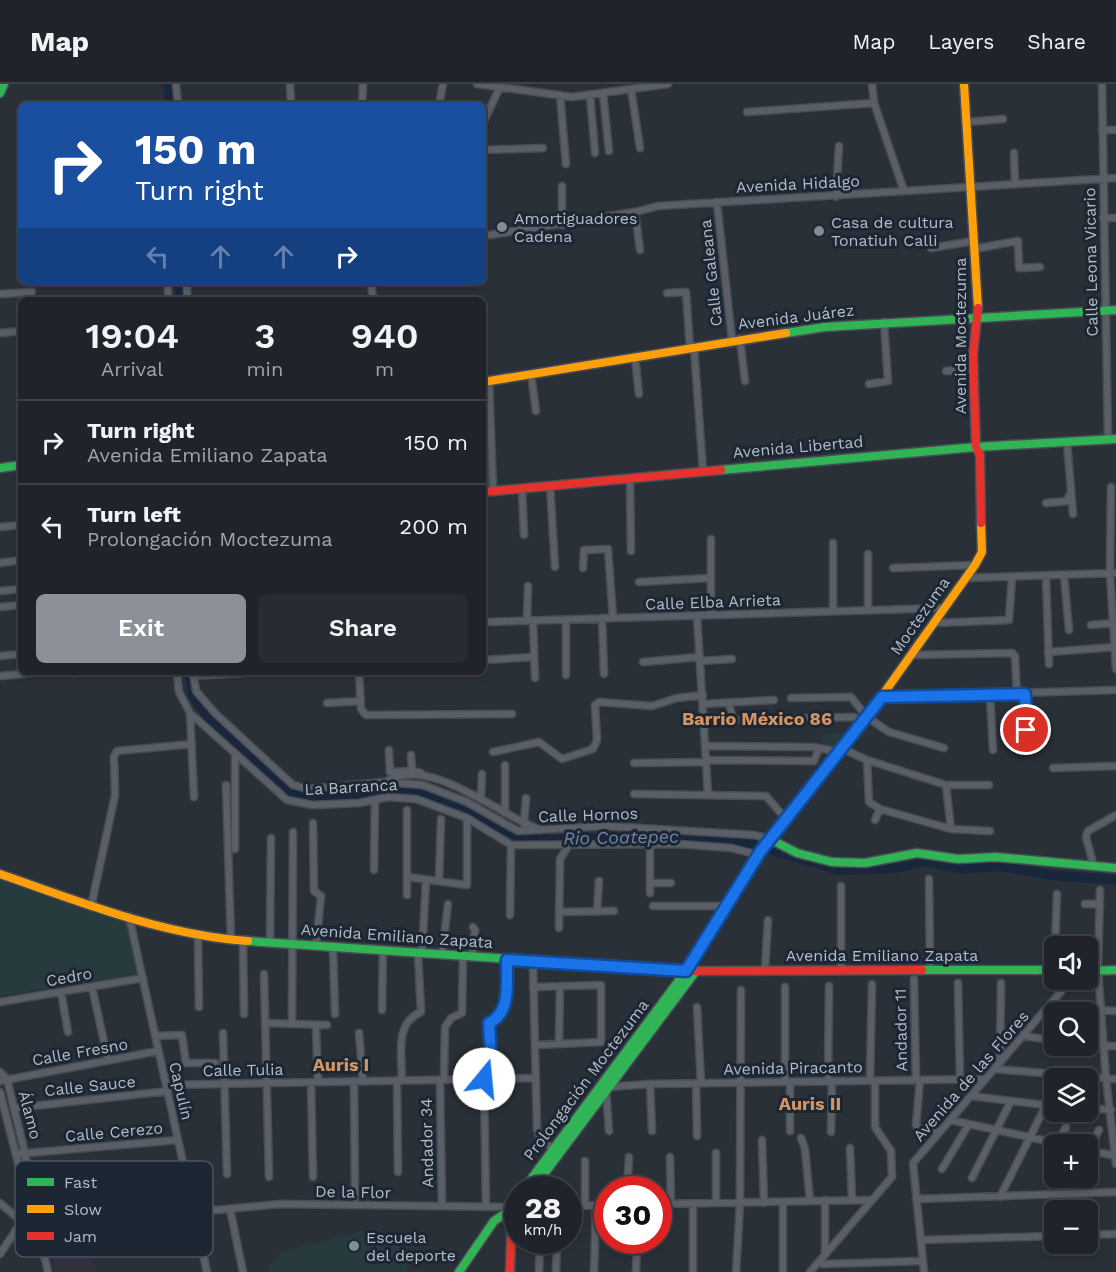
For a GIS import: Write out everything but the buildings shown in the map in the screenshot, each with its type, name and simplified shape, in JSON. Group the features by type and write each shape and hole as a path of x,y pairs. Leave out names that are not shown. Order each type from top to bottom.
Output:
{"street":[{"path":"0,93 4,84"},
{"path":"177,102 176,84 186,84"},
{"path":"290,84 291,102"},
{"path":"362,102 363,84"},
{"path":"440,102 443,84"},
{"path":"477,84 499,89 560,95 590,95 668,84"},
{"path":"872,84 874,103 904,191"},
{"name":"Avenida Moctezuma","path":"964,84 973,185 978,309 974,319 974,368 976,447 981,455 981,552"},
{"name":"Calle Leona Vicario","path":"1102,84 1103,218 1112,439"},
{"path":"486,117 499,89"},
{"path":"631,89 640,148"},
{"path":"603,93 609,151"},
{"path":"560,95 566,164"},
{"path":"590,95 595,153"},
{"path":"747,112 874,103"},
{"path":"967,122 1003,119"},
{"path":"1102,130 1116,129"},
{"path":"836,197 839,146"},
{"path":"486,150 543,148"},
{"path":"1014,153 1015,183"},
{"name":"Avenida Hidalgo","path":"486,236 562,225 658,206 836,197 973,185 1116,178"},
{"path":"562,186 562,225"},
{"name":"Calle Galeana","path":"717,202 736,340 745,381"},
{"path":"635,212 640,250"},
{"path":"1103,218 1116,218"},
{"path":"931,248 1018,241 1019,268 1040,267"},
{"path":"0,294 32,292"},
{"name":"Calle Galeana","path":"667,293 686,292 703,471"},
{"name":"Avenida Juárez","path":"486,381 825,327 1116,310"},
{"path":"869,384 888,381 884,322"},
{"path":"0,333 18,331"},
{"path":"635,357 639,394"},
{"path":"946,371 974,368"},
{"path":"531,374 536,411"},
{"path":"486,381 491,426 493,491"},
{"path":"486,426 491,426"},
{"name":"Avenida Libertad","path":"486,492 976,447 1112,439"},
{"path":"1067,442 1072,514"},
{"path":"0,468 18,465"},
{"path":"630,478 631,551"},
{"path":"550,486 555,567"},
{"path":"1046,503 1068,501 1069,486"},
{"path":"1111,487 1116,669"},
{"path":"522,488 524,535"},
{"path":"0,527 18,525"},
{"path":"711,539 711,615"},
{"path":"833,543 833,611"},
{"path":"583,568 584,550 608,549 613,618"},
{"name":"Moctezuma","path":"882,697 975,565 981,552"},
{"path":"868,554 868,610"},
{"path":"0,563 18,560"},
{"path":"893,568 975,565"},
{"path":"966,578 1113,573"},
{"path":"1046,576 1049,664"},
{"path":"1064,576 1068,630"},
{"path":"934,623 1009,620 1012,617 1012,577"},
{"path":"639,582 710,578"},
{"path":"528,586 535,678"},
{"path":"0,591 18,589"},
{"path":"0,607 18,605"},
{"name":"Calle Elba Arrieta","path":"486,622 944,608"},
{"path":"697,616 708,794"},
{"path":"602,618 604,674"},
{"path":"566,620 566,675"},
{"path":"1091,625 1114,623"},
{"path":"1048,652 1115,647"},
{"path":"911,655 1012,653 1015,656 1017,695"},
{"path":"0,656 18,654"},
{"path":"486,660 534,657"},
{"path":"643,662 732,659"},
{"path":"2,676 18,674"},
{"name":"La Barranca","path":"177,675 179,692 190,713 287,800 313,806 416,799 467,818 511,845"},
{"name":"Calle Hornos","path":"193,675 196,691 215,713 293,785 308,789 335,789 386,782 423,785 467,802 518,831 606,826 769,840 797,853 832,862 865,862 917,853 958,859 996,857 1116,868"},
{"path":"359,675 363,714 512,714"},
{"path":"882,697 1017,695 1116,690"},
{"path":"1025,694 1026,748"},
{"path":"493,752 539,741 562,759 593,748 597,740 595,705 599,702 652,706 677,698 703,695"},
{"path":"990,695 993,750"},
{"path":"791,698 851,697 865,720"},
{"name":"Prolongación Moctezuma","path":"606,1087 686,971 759,853 842,751 882,697"},
{"path":"703,704 774,700"},
{"path":"327,704 361,701"},
{"path":"730,708 733,720 854,717 889,732 944,748"},
{"path":"190,713 194,797"},
{"path":"91,907 115,795 114,757 117,751 192,744"},
{"path":"706,746 819,748 842,751 946,785 989,785"},
{"path":"634,763 814,761 819,748"},
{"path":"389,750 390,772 412,771 427,775 481,797 524,824 544,830"},
{"path":"235,755 235,849"},
{"path":"411,755 412,771"},
{"path":"867,760 869,801 880,809 951,829 990,831"},
{"path":"505,765 505,813"},
{"path":"1053,768 1116,766"},
{"path":"481,797 482,774"},
{"path":"386,782 393,778 427,775"},
{"path":"225,785 231,939"},
{"path":"946,785 951,829"},
{"path":"634,794 766,796 786,819"},
{"path":"524,824 526,798"},
{"path":"374,870 375,800"},
{"path":"875,820 880,809"},
{"path":"407,810 407,896"},
{"path":"1094,867 1086,837 1088,831 1116,815"},
{"path":"408,877 467,885 467,818"},
{"path":"439,881 441,819"},
{"path":"313,823 314,891 321,896 316,946"},
{"path":"292,1024 293,832"},
{"path":"270,942 271,838"},
{"path":"510,915 511,845 569,846 650,843 731,848 759,853"},
{"path":"650,843 650,893"},
{"path":"559,928 560,859 569,846"},
{"name":"Avenida Emiliano Zapata","path":"0,874 91,907 198,936 420,954 686,971 1044,970"},
{"path":"929,879 930,970"},
{"path":"398,1172 402,1033 413,1015 421,1012 420,954 426,880"},
{"path":"597,911 599,881"},
{"path":"650,883 671,883"},
{"path":"841,886 841,970"},
{"path":"1100,890 1098,970 1106,1079 1116,1164"},
{"path":"1055,936 1057,894"},
{"path":"442,955 448,904"},
{"path":"1084,904 1100,904"},
{"path":"653,906 728,906"},
{"path":"559,912 614,911"},
{"name":"Capulín","path":"129,916 183,1161"},
{"path":"765,970 768,920"},
{"name":"Andador 34","path":"442,1206 442,1080 445,1027 451,1018 462,1013 467,957 475,930 472,927"},
{"path":"198,936 199,1007"},
{"path":"243,940 244,1014"},
{"path":"333,947 334,1014"},
{"path":"382,1010 383,951"},
{"path":"492,1079 489,1023 498,1019 505,1010 507,960"},
{"path":"533,962 535,1078 539,1136 555,1152"},
{"path":"1098,970 1116,970"},
{"name":"Prolongación Moctezuma","path":"535,1176 696,971"},
{"path":"264,974 269,1177"},
{"name":"Cedro","path":"0,1002 143,978"},
{"name":"Andador 11","path":"914,979 918,1080"},
{"path":"1001,983 997,1066 1116,1079"},
{"path":"810,1272 892,1177 891,1151 875,1127 872,984"},
{"path":"958,984 960,1080"},
{"path":"533,987 601,985 601,1042 535,1045"},
{"path":"559,1043 560,986"},
{"path":"829,986 831,1132"},
{"path":"92,987 108,1060"},
{"path":"785,987 790,1131"},
{"path":"736,1272 740,1203 741,990"},
{"name":"Avenida de las Flores","path":"1053,1002 1063,990"},
{"path":"61,992 68,1032"},
{"path":"697,1007 697,1136"},
{"path":"1098,1011 1116,1011"},
{"name":"Avenida de las Flores","path":"916,1199 913,1163 1044,1013"},
{"path":"265,1023 327,1025"},
{"path":"313,1177 316,1026"},
{"path":"223,1033 227,1174"},
{"path":"359,1033 363,1081"},
{"path":"155,1036 182,1035 186,1063 215,1063"},
{"path":"1023,1036 1044,1039"},
{"path":"1098,1046 1116,1047"},
{"name":"Calle Fresno","path":"3,1080 158,1051"},
{"name":"Álamo","path":"0,1072 15,1108 28,1161"},
{"name":"Calle Tulia","path":"168,1088 225,1083 535,1078"},
{"path":"484,1079 486,1206"},
{"name":"Avenida Piracanto","path":"606,1087 650,1083 985,1079"},
{"path":"918,1080 916,1125 920,1129 940,1131"},
{"path":"354,1081 355,1199"},
{"path":"650,1083 652,1131"},
{"path":"606,1087 609,1131"},
{"name":"Calle Sauce","path":"15,1108 168,1088"},
{"path":"0,1092 18,1161"},
{"path":"971,1096 1044,1105"},
{"path":"972,1178 1011,1101"},
{"path":"1000,1197 1044,1109"},
{"path":"1098,1109 1111,1110"},
{"path":"950,1120 1044,1140"},
{"path":"942,1170 969,1124"},
{"path":"1063,1134 1065,1127"},
{"path":"1097,1134 1099,1130"},
{"path":"801,1138 805,1149 810,1201"},
{"name":"Calle Cerezo","path":"16,1154 178,1140"},
{"path":"762,1140 764,1203"},
{"path":"850,1148 852,1200"},
{"name":"Prolongación Moctezuma","path":"540,1176 555,1152"},
{"path":"716,1153 716,1203"},
{"path":"1098,1153 1115,1156"},
{"path":"628,1176 629,1157"},
{"path":"670,1158 670,1176"},
{"path":"585,1161 585,1205"},
{"path":"924,1272 916,1199 1116,1192"},
{"path":"824,1272 825,1200"},
{"path":"672,1204 872,1200"},
{"path":"783,1202 783,1272"},
{"path":"0,1203 15,1215"},
{"name":"De la Flor","path":"213,1210 280,1204 504,1206"},
{"path":"693,1204 693,1272"},
{"path":"582,1205 594,1205"},
{"path":"230,1209 243,1272"},
{"path":"459,1272 494,1221 504,1214"},
{"path":"0,1254 15,1232"},
{"path":"1098,1235 1116,1234"},
{"path":"921,1240 1044,1236"},
{"path":"510,1272 512,1254"},
{"path":"539,1272 540,1254"},
{"path":"556,1272 557,1254"},
{"path":"594,1272 595,1254"},
{"path":"636,1272 637,1254"},
{"name":"Álamo","path":"45,1257 48,1272"},
{"name":"Capulín","path":"204,1257 207,1272"},
{"path":"823,1259 923,1261"}],"shaded area":[{"path":"52,1257 92,1257 95,1272 55,1272"}],"green space":[{"path":"847,733 838,747 822,744 823,734"},
{"path":"0,878 129,920 139,974 0,996"},
{"path":"375,1228 400,1244 406,1256 408,1272 268,1272 268,1267 282,1252"}],"waterway":[{"name":"Rio Coatepec","path":"168,84 170,102"},
{"name":"Rio Coatepec","path":"180,285 181,297"},
{"name":"Rio Coatepec","path":"190,675 193,695 210,719 292,792 305,796 361,795 397,790 450,802 522,838 553,840 691,836 752,844 839,870 897,868 927,861 960,869 1000,866 1051,875 1116,880"}],"traffic: fast":[{"path":"0,93 4,84"},
{"path":"786,333 825,327 1116,310"},
{"path":"721,470 976,447 1116,439"},
{"path":"0,468 18,465"},
{"path":"533,1176 686,971 760,852 828,767"},
{"path":"770,839 797,853 832,862 865,863 917,853 958,859 996,857 1116,868"},
{"path":"248,941 643,968"},
{"path":"922,970 1044,970"},
{"path":"1098,971 1116,970"},
{"path":"542,1176 696,971"},
{"path":"459,1272 494,1221 504,1214"}],"traffic: slow":[{"path":"964,84 978,308"},
{"path":"486,382 786,333"},
{"path":"828,767 867,717 975,565 982,552 981,523"},
{"path":"0,874 153,925 216,938 248,941"}],"traffic: jam":[{"path":"978,308 973,355 976,447 980,455 981,523"},
{"path":"486,492 721,470"},
{"path":"643,968 686,971 922,970"},
{"path":"510,1272 511,1254"}],"place":[{"name":"Amortiguadores Cadena","path":"502,227"},
{"name":"Casa de cultura Tonatiuh Calli","path":"819,231"},
{"name":"Escuela del deporte","path":"354,1246"}],"district":[{"name":"Barrio México 86","path":"757,718"},
{"name":"Auris I","path":"341,1064"},
{"name":"Auris II","path":"810,1103"}],"route":[{"path":"484,1079 492,1079 489,1023 498,1019 505,1010 507,960 686,971 760,852 882,697 1025,694 1026,730"}]}
